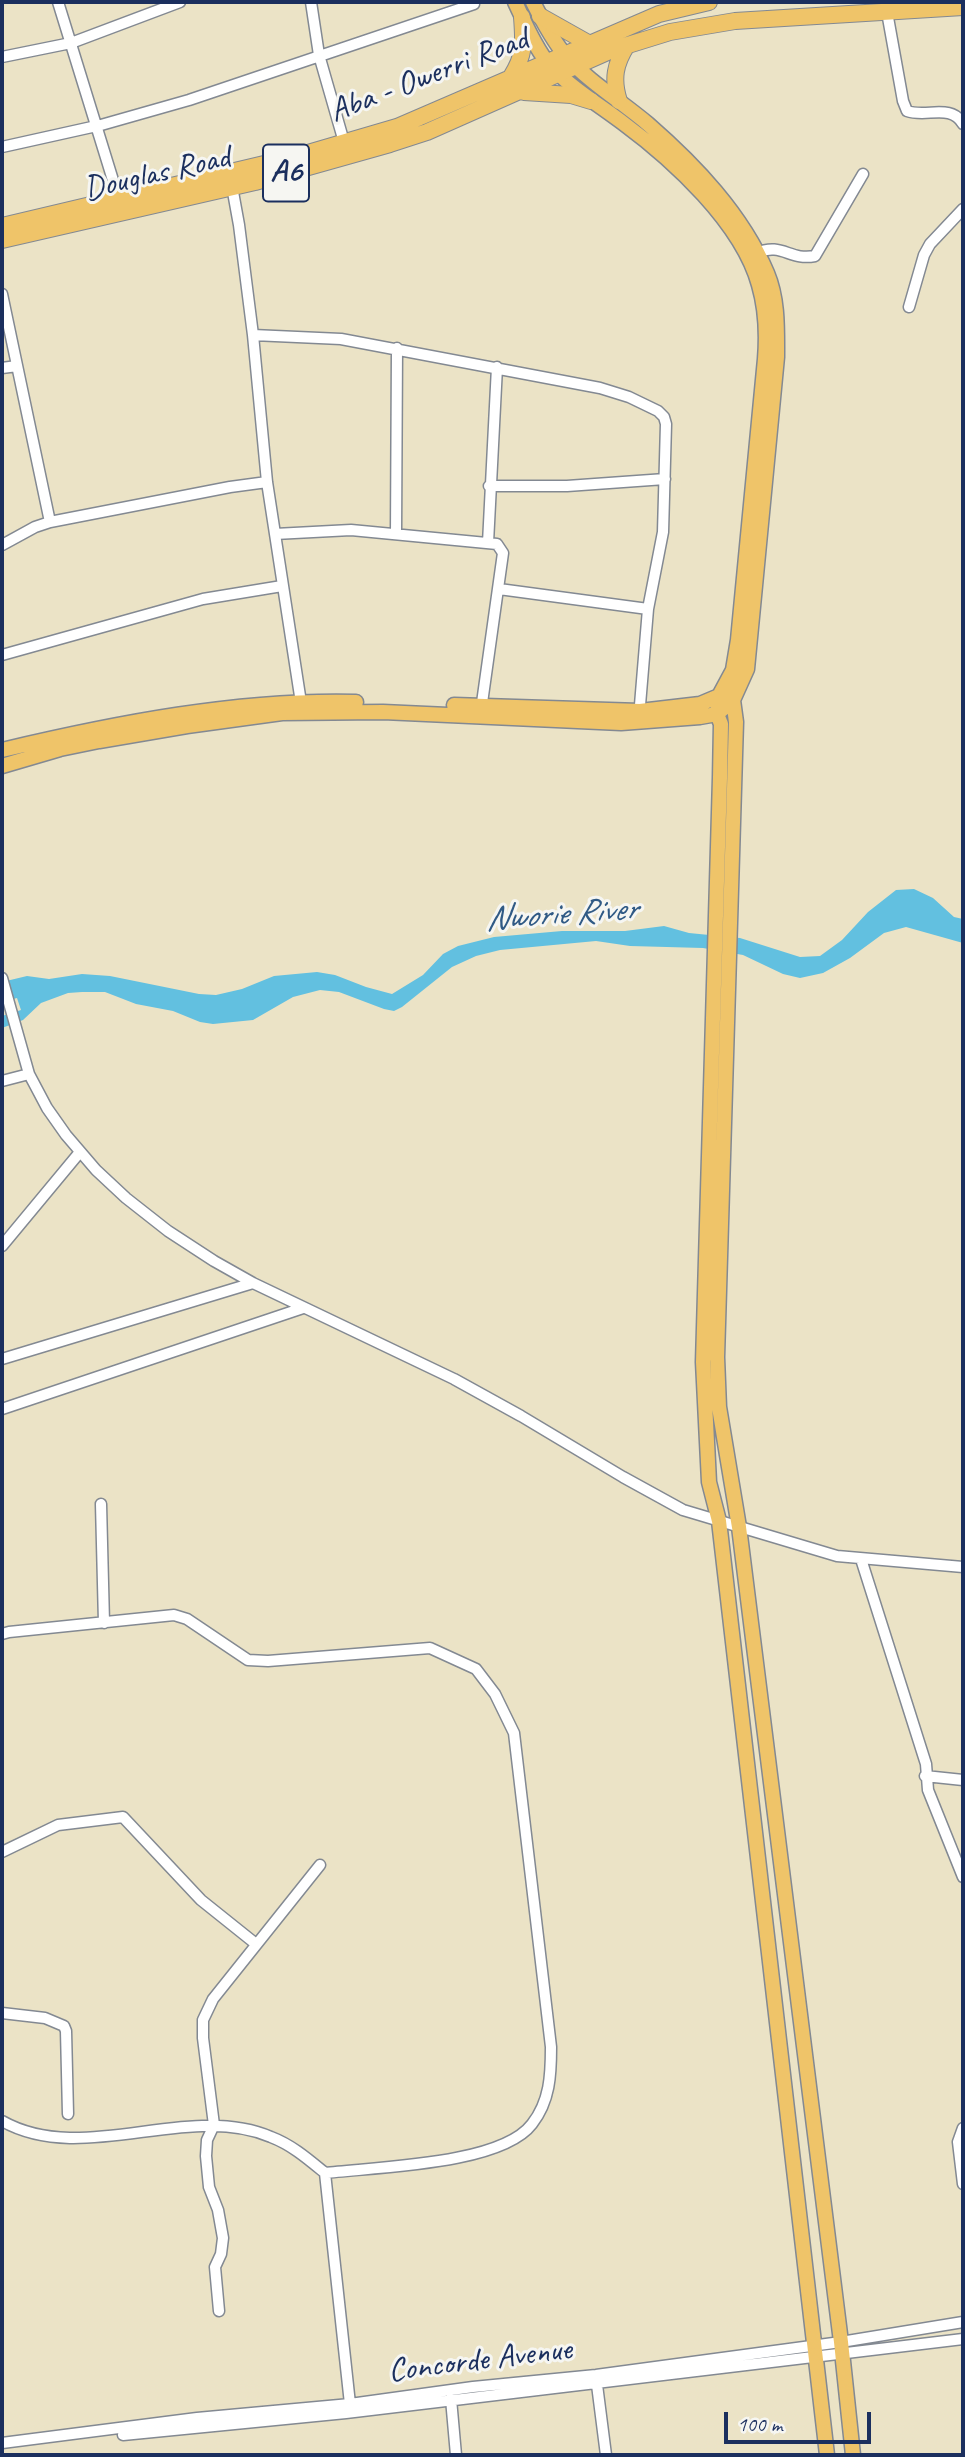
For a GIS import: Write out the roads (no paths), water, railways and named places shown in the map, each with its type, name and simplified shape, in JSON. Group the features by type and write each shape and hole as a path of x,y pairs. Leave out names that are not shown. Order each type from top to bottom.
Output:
{"highway":[{"name":"Aba - Owerri Road","path":"554,68 564,54 588,43 659,14 709,2"},
{"name":"Aba - Owerri Road","path":"346,150 510,79 554,68 576,66 627,45 683,29 735,21 963,7"},
{"path":"510,79 524,50 518,9"},
{"path":"536,9 588,43"},
{"path":"619,101 614,74 618,59 627,45"},
{"name":"Douglas Road","path":"2,240 120,206 426,132 522,91 554,68"},
{"path":"522,91 571,95 591,101"},
{"name":"A6","path":"2,226 120,206"}],"main road":[{"path":"518,9 554,68 591,101 650,145 703,194 734,236 759,284 767,332 738,640 726,698 736,722 723,903 703,1362 709,1482 719,1521 827,2455"},
{"path":"536,9 564,54 699,172 724,202 767,273 773,296 778,321 777,357 747,669 717,714"},
{"path":"639,717 726,698"},
{"path":"2,750 148,720 302,707 383,712 481,711 639,717 717,714"},
{"path":"2,766 99,741 302,707"},
{"path":"717,714 721,724 723,903"},
{"path":"720,979 717,1357 719,1407 738,1527 842,2348 853,2455"}],"street":[{"path":"58,2 120,206"},
{"path":"2,57 71,43 154,6 180,2"},
{"path":"311,2 319,55 346,150"},
{"path":"2,147 95,126 188,100 474,4"},
{"path":"887,12 907,111 949,112 960,118 963,124"},
{"path":"756,253 769,248 805,258 815,256 863,174"},
{"path":"231,180 253,335 282,586 302,707"},
{"path":"909,307 924,255 930,244 963,209"},
{"path":"2,294 50,522"},
{"path":"253,335 341,339 397,348 600,388 629,397 658,411 666,424 663,532 648,609 639,717"},
{"path":"396,534 397,348"},
{"path":"2,368 17,366"},
{"path":"488,543 497,368"},
{"path":"489,486 566,486 665,479"},
{"path":"2,545 50,522 268,482"},
{"path":"275,534 332,530 497,544 503,553 481,711"},
{"path":"2,655 203,599 282,586"},
{"path":"499,589 648,609"},
{"path":"2,978 29,1074 47,1108 80,1152 126,1198 168,1231 253,1283 454,1379 683,1510 837,1556 963,1567"},
{"path":"2,1081 29,1074"},
{"path":"2,1246 80,1152"},
{"path":"2,1359 253,1283"},
{"path":"2,1409 303,1308"},
{"path":"101,1504 103,1623"},
{"path":"861,1559 926,1764 928,1790 963,1877"},
{"path":"2,1634 174,1615 187,1619 248,1660 268,1661 430,1648 476,1669 495,1694 514,1733 551,2047 551,2083 533,2123 517,2138 479,2154 429,2161 325,2172 294,2148 270,2136 245,2129 214,2125 117,2136 66,2137 41,2135 2,2121"},
{"path":"925,1776 963,1780"},
{"path":"2,1852 58,1825 123,1817 201,1900 256,1944"},
{"path":"219,2311 215,2267 221,2254 223,2238 219,2210 209,2187 206,2156 207,2140 214,2125 203,2020 213,1999 320,1865"},
{"path":"2,2012 45,2018 64,2026 68,2113"},
{"path":"963,2128 958,2142 963,2184"},
{"path":"325,2172 350,2404"},
{"name":"Concorde Avenue","path":"2,2450 346,2413 816,2352 963,2322"},
{"name":"Concorde Avenue","path":"842,2348 963,2339"},
{"path":"596,2379 606,2455"},
{"name":"Concorde Avenue","path":"2,2443 197,2418 350,2404 473,2387 596,2379"},
{"path":"452,2399 456,2455"}],"water":[{"path":"914,889 933,898 954,917 963,919 963,943 906,927 884,933 850,958 823,973 800,978 783,974 743,955 703,948 630,946 596,941 500,950 476,956 452,967 394,1011 339,992 320,990 293,997 253,1020 213,1024 200,1022 173,1011 136,1004 105,992 82,992 68,993 41,1003 23,1020 2,1028 2,1016 21,1010 17,998 2,1002 2,982 27,976 49,979 82,974 110,976 216,995 242,989 274,976 317,972 335,975 392,994 423,975 443,954 458,946 494,937 562,931 625,931 664,926 689,933 740,938 800,957 820,956 842,940 868,912 896,890"}],"water label":[{"name":"Nworie River","path":"561,915"}]}
